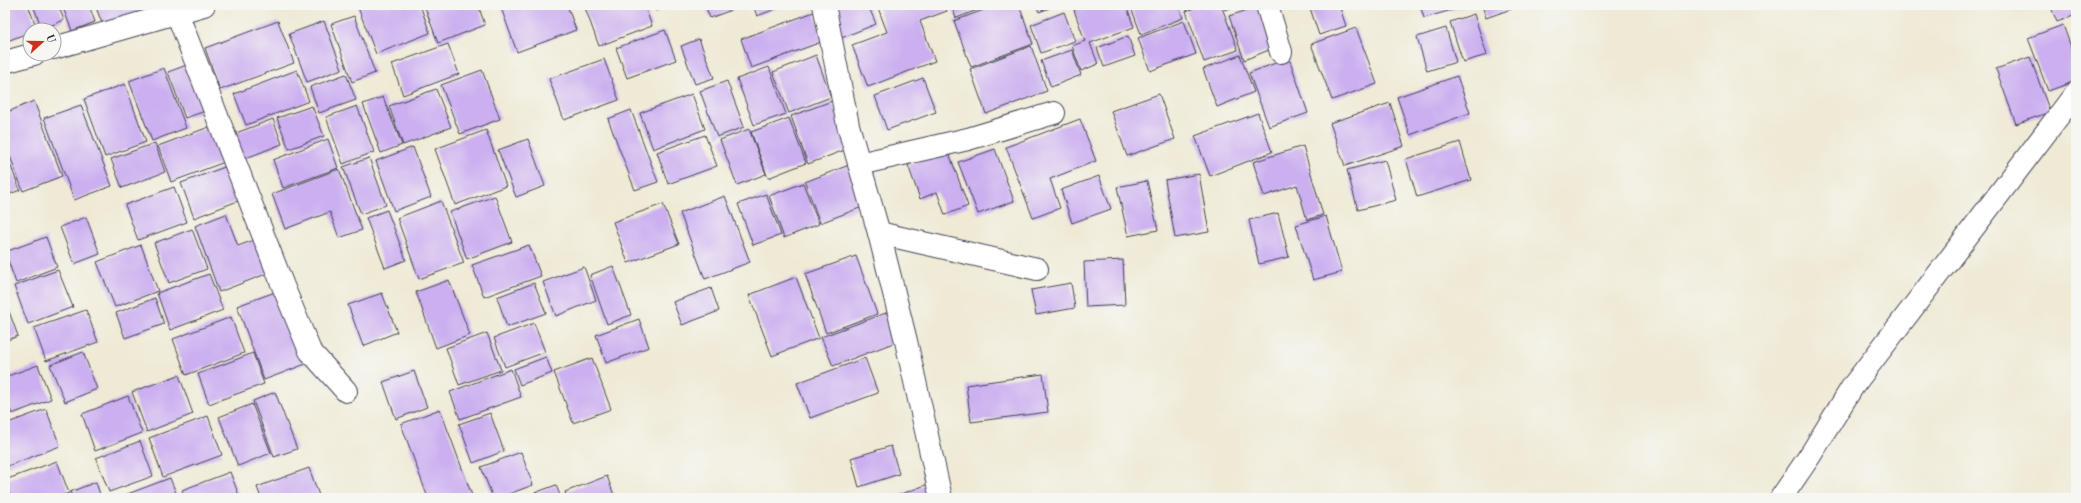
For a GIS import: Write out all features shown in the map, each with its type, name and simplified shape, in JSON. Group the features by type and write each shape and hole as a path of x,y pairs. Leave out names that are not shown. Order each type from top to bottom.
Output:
{"street":[{"path":"62,46 204,5"},
{"path":"824,5 848,126 878,232 906,341 941,498"},
{"path":"1267,5 1281,52"},
{"path":"177,13 283,286 310,351 346,391"},
{"path":"5,62 22,57"},
{"path":"1781,498 1811,454 1853,386 2076,93"},
{"path":"859,164 968,138 1054,113"},
{"path":"878,232 1037,269"}],"building":[{"path":"5,5 28,5 34,22 22,22 22,35 5,42"},
{"path":"33,5 58,5 64,20 59,22 39,22"},
{"path":"62,5 89,5 95,22 72,31"},
{"path":"95,5 139,5 143,14 104,28"},
{"path":"357,5 420,5 430,33 376,54"},
{"path":"424,5 478,5 485,25 438,43"},
{"path":"500,5 567,5 576,30 517,52"},
{"path":"584,5 644,5 652,26 599,46"},
{"path":"654,5 672,5 656,11"},
{"path":"705,5 745,5 710,18"},
{"path":"753,5 786,5 757,16"},
{"path":"829,5 868,5 876,24 841,38"},
{"path":"877,5 945,5 947,11 920,21 935,61 868,87 852,45 887,32"},
{"path":"951,5 991,5 956,18"},
{"path":"997,5 1019,5 1033,44 971,67 954,21"},
{"path":"1036,5 1057,5 1039,12"},
{"path":"1086,5 1126,5 1134,27 1090,43 1098,64 1081,71 1072,46 1085,41 1074,10"},
{"path":"1130,5 1178,5 1183,18 1141,34"},
{"path":"1203,5 1221,5 1238,50 1204,62 1186,11"},
{"path":"1223,5 1239,5 1225,10"},
{"path":"1309,5 1339,5 1346,26 1319,35"},
{"path":"1420,5 1469,5 1424,18"},
{"path":"1482,5 1513,5 1514,8 1486,18"},
{"path":"2050,5 2076,5 2076,15 2057,22"},
{"path":"1260,6 1274,48 1244,60 1229,16"},
{"path":"814,12 824,41 751,68 741,39"},
{"path":"1064,12 1075,41 1041,53 1031,25"},
{"path":"1474,14 1487,55 1463,62 1450,22"},
{"path":"354,16 375,73 352,82 331,24"},
{"path":"278,21 294,63 220,90 205,48"},
{"path":"324,21 342,69 307,82 289,34"},
{"path":"1184,21 1196,54 1150,71 1138,38"},
{"path":"2063,25 2076,61 2076,81 2048,91 2028,38"},
{"path":"1356,28 1377,84 1332,100 1311,44"},
{"path":"1446,28 1456,62 1427,71 1417,37"},
{"path":"665,30 676,60 627,78 616,48"},
{"path":"1128,36 1135,56 1104,67 1097,48"},
{"path":"699,39 714,78 695,84 681,46"},
{"path":"448,44 459,74 403,95 392,64"},
{"path":"1031,46 1047,91 986,114 970,69"},
{"path":"1072,50 1081,75 1051,87 1041,61"},
{"path":"816,55 831,97 789,113 773,72"},
{"path":"1240,55 1254,92 1217,107 1203,69"},
{"path":"2030,57 2050,112 2016,124 1996,69"},
{"path":"1289,58 1308,113 1269,127 1249,73"},
{"path":"604,59 619,100 564,120 549,79"},
{"path":"200,60 217,107 185,118 168,72"},
{"path":"769,67 786,114 754,125 737,79"},
{"path":"164,68 186,128 152,141 129,81"},
{"path":"297,70 309,101 246,125 234,94"},
{"path":"482,70 500,119 460,134 441,85"},
{"path":"346,74 356,100 319,113 310,87"},
{"path":"1457,76 1470,113 1410,135 1397,97"},
{"path":"923,78 936,112 887,130 875,96"},
{"path":"727,81 744,127 717,137 700,91"},
{"path":"125,84 146,142 105,157 84,99"},
{"path":"436,89 451,127 403,145 389,106"},
{"path":"692,94 705,129 653,149 640,113"},
{"path":"1159,94 1175,139 1127,156 1111,111"},
{"path":"383,97 402,145 381,153 363,104"},
{"path":"34,101 62,176 23,191 5,143 5,113"},
{"path":"832,101 850,148 808,164 791,116"},
{"path":"1390,103 1404,146 1345,166 1330,123"},
{"path":"81,105 112,186 74,200 44,118"},
{"path":"312,106 324,136 289,149 277,118"},
{"path":"357,106 374,152 343,164 326,117"},
{"path":"631,110 658,182 635,190 608,119"},
{"path":"1258,113 1272,152 1210,176 1195,136"},
{"path":"789,118 806,163 768,178 751,132"},
{"path":"273,119 282,144 241,160 231,135"},
{"path":"1080,119 1096,161 1050,179 1060,208 1033,218 1006,147"},
{"path":"217,124 230,160 171,182 158,146"},
{"path":"749,129 766,174 737,185 720,140"},
{"path":"486,130 506,186 455,205 435,149"},
{"path":"705,135 717,166 668,184 657,152"},
{"path":"328,139 338,168 283,188 273,160"},
{"path":"528,139 545,186 516,197 498,150"},
{"path":"1460,142 1471,180 1417,197 1406,159"},
{"path":"155,143 165,172 122,188 111,159"},
{"path":"1303,146 1323,215 1307,220 1297,185 1264,196 1253,162"},
{"path":"413,147 431,197 394,211 376,161"},
{"path":"995,149 1014,201 978,214 958,162"},
{"path":"948,150 968,206 945,215 937,192 920,199 908,165"},
{"path":"5,151 20,190 5,196"},
{"path":"369,158 386,205 361,214 343,167"},
{"path":"1385,160 1396,200 1358,210 1347,170"},
{"path":"230,165 243,199 194,218 181,183"},
{"path":"849,165 865,206 820,223 805,182"},
{"path":"339,169 362,230 339,238 330,212 285,229 272,194"},
{"path":"1199,174 1209,232 1175,238 1165,180"},
{"path":"1099,176 1111,209 1072,223 1061,190"},
{"path":"1147,181 1158,230 1128,236 1117,187"},
{"path":"803,183 819,224 784,238 769,196"},
{"path":"174,187 187,222 138,240 125,205"},
{"path":"766,194 781,235 753,245 738,204"},
{"path":"495,196 512,242 467,259 450,212"},
{"path":"725,196 750,262 705,279 680,213"},
{"path":"441,201 464,263 419,279 397,218"},
{"path":"663,204 679,244 628,263 613,222"},
{"path":"387,210 406,260 385,268 366,218"},
{"path":"1278,213 1289,257 1259,264 1249,220"},
{"path":"226,214 238,246 262,237 274,271 219,292 195,226"},
{"path":"1326,216 1342,272 1313,280 1296,225"},
{"path":"86,217 100,254 74,264 60,227"},
{"path":"192,229 207,269 169,283 154,243"},
{"path":"46,237 57,267 16,283 5,252"},
{"path":"141,245 158,291 115,307 97,262"},
{"path":"529,245 541,276 484,297 472,265"},
{"path":"856,256 877,314 826,333 805,274"},
{"path":"1123,260 1125,305 1086,307 1084,262"},
{"path":"613,266 631,315 607,324 590,275"},
{"path":"584,267 596,300 556,316 543,282"},
{"path":"58,270 73,307 28,324 14,286"},
{"path":"209,274 223,310 170,330 157,293"},
{"path":"796,277 819,338 772,356 749,295"},
{"path":"449,280 470,335 436,348 416,292"},
{"path":"534,283 546,313 507,327 497,297"},
{"path":"1071,283 1075,308 1036,315 1031,290"},
{"path":"289,287 316,360 264,380 237,306"},
{"path":"711,288 719,311 682,325 673,302"},
{"path":"382,293 397,332 363,346 348,305"},
{"path":"155,298 164,324 125,338 116,313"},
{"path":"5,306 7,306 18,336 5,341"},
{"path":"86,310 98,342 46,361 34,328"},
{"path":"894,310 904,339 833,366 821,337"},
{"path":"231,317 244,353 186,375 173,339"},
{"path":"639,319 649,347 606,363 596,335"},
{"path":"534,323 545,352 505,367 494,338"},
{"path":"487,333 501,370 459,385 446,348"},
{"path":"83,352 97,389 65,402 50,365"},
{"path":"253,353 264,384 209,404 198,374"},
{"path":"546,357 552,373 520,385 514,369"},
{"path":"592,358 611,409 573,423 554,372"},
{"path":"865,358 878,393 810,418 797,383"},
{"path":"38,365 51,399 12,414 5,396 5,377"},
{"path":"511,369 521,397 460,419 450,392"},
{"path":"414,371 427,407 396,419 383,382"},
{"path":"1043,374 1048,412 971,422 966,385"},
{"path":"179,375 193,414 147,432 132,392"},
{"path":"275,392 297,449 274,457 253,401"},
{"path":"128,396 142,433 95,451 82,414"},
{"path":"252,404 271,453 238,466 219,417"},
{"path":"46,409 60,446 5,467 5,424"},
{"path":"440,409 473,498 428,498 401,424"},
{"path":"490,413 504,451 473,463 459,424"},
{"path":"208,416 222,455 163,477 149,438"},
{"path":"140,441 153,476 109,492 96,458"},
{"path":"891,446 899,474 859,487 851,458"},
{"path":"521,452 533,485 498,498 493,498 481,467"},
{"path":"57,461 69,493 55,498 11,498 5,480"},
{"path":"309,468 320,498 261,498 257,487"},
{"path":"230,472 240,498 185,498 182,490"},
{"path":"607,476 615,498 567,498 565,492"},
{"path":"170,478 178,498 117,498"},
{"path":"96,482 101,498 73,498 70,492"},
{"path":"931,483 937,498 891,498"},
{"path":"556,485 561,498 521,498"}]}
